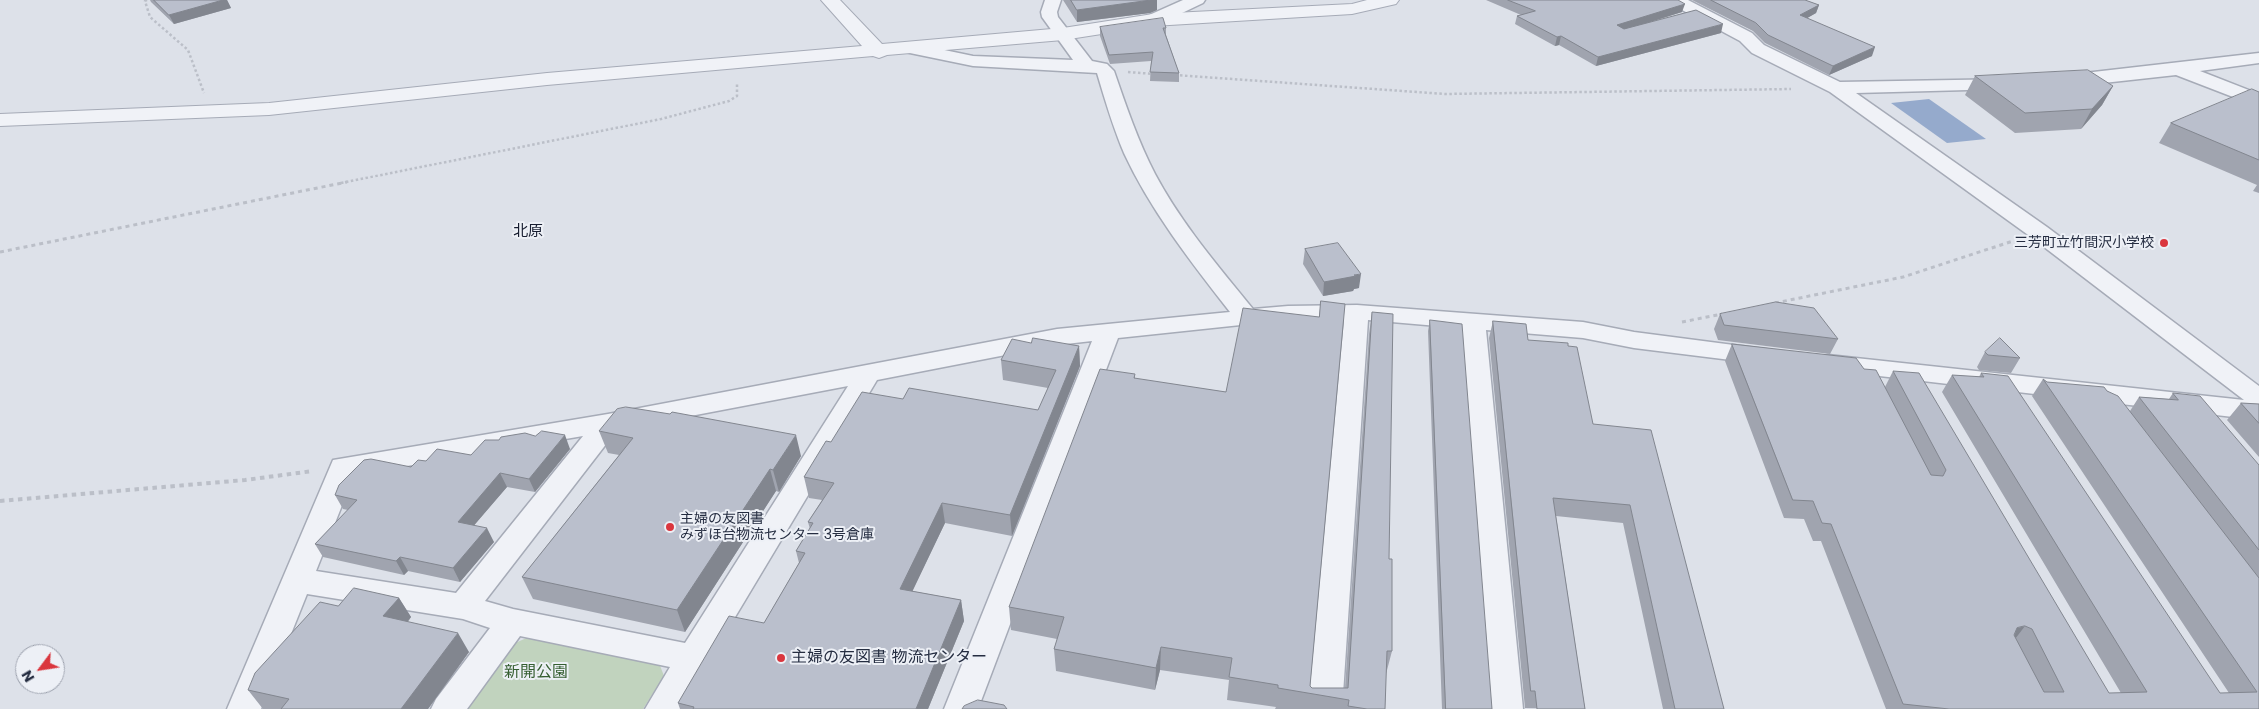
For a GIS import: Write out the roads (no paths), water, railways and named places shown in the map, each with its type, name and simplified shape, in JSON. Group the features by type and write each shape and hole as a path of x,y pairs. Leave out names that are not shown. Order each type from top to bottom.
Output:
{"street":[{"path":"830,0 879,52"},
{"path":"1053,0 1048,12 1050,18 1096,68 1135,155 1155,190 1192,245 1247,317"},
{"path":"1154,20 1197,0"},
{"path":"0,120 268,109 547,79 879,52 1063,34 1154,20 1352,9 1390,0"},
{"path":"1675,0 1746,37 1758,49 1837,88 2039,232 2259,399"},
{"path":"911,48 973,61 1096,68"},
{"path":"2046,82 2086,80 2259,58"},
{"path":"2178,69 2259,101"},
{"path":"1837,88 2026,82"},
{"path":"1325,709 1357,312"},
{"path":"244,709 343,467 608,423 867,375 1057,337 1288,313 1357,312 1583,330 1634,340 1795,360 2259,411"},
{"path":"1473,322 1506,709"},
{"path":"972,708 1108,332"},
{"path":"1915,372 1930,398"},
{"path":"662,709 867,375"},
{"path":"2008,384 2026,412"},
{"path":"2196,404 2217,428"},
{"path":"463,606 608,423"},
{"path":"296,580 463,606 513,622 694,658"},
{"path":"448,709 513,622"}],"water":[{"path":"1929,99 1986,139 1947,143 1891,103"}],"place":[{"name":"三芳町立竹間沢小学校","path":"2164,243"},
{"name":"主婦の友図書 みずほ台物流センター 3号倉庫","path":"670,527"},
{"name":"主婦の友図書 物流センター","path":"781,658"}],"district":[{"name":"北原","path":"528,232"}],"park label":[{"name":"新開公園","path":"536,673"}]}
